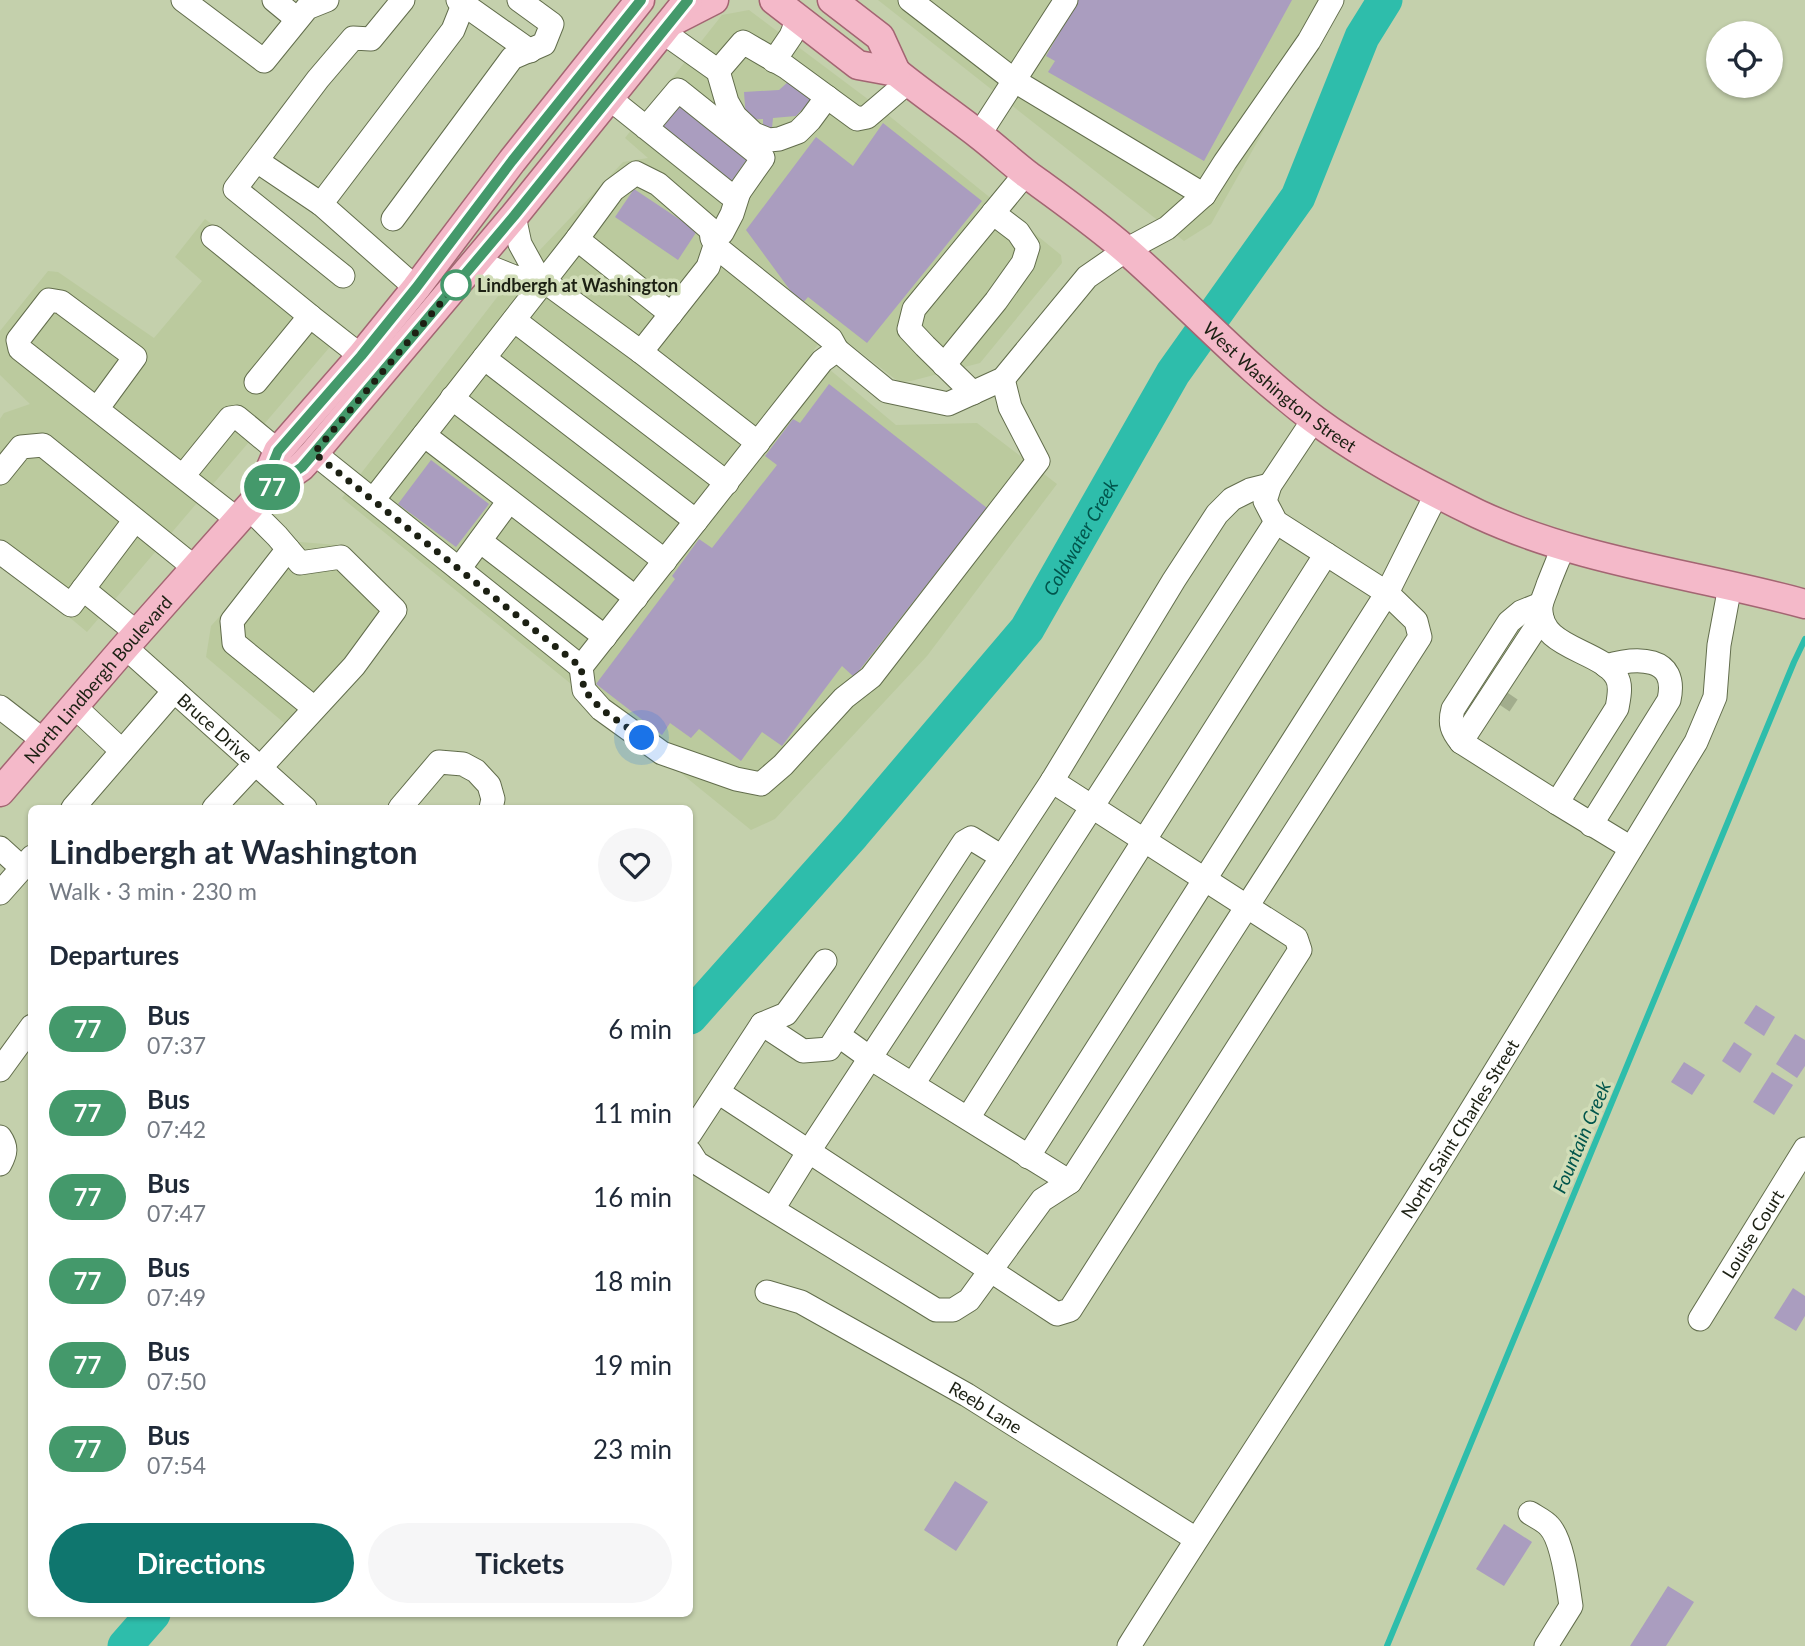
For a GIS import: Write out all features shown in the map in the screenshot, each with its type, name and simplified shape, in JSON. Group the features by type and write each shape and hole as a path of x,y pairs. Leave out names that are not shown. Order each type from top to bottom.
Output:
{"main road":[{"path":"249,508 302,467 473,266 688,0"},
{"path":"666,28 714,0"},
{"name":"West Washington Street","path":"774,0 858,65 902,77 1081,213 1126,250 1238,355 1314,419 1349,444 1481,515 1537,537 1630,564 1805,604"},
{"name":"West Washington Street","path":"842,3 880,37 902,77"},
{"path":"249,508 278,451 416,288 628,5"},
{"name":"North Lindbergh Boulevard","path":"0,792 249,508"}],"street":[{"path":"183,0 264,61 306,8 327,0"},
{"path":"274,0 297,19"},
{"path":"343,276 235,189 352,38 371,39 404,0"},
{"path":"393,219 512,58 544,44 552,24 520,0"},
{"path":"910,0 1015,81 1204,195"},
{"path":"979,135 1066,0"},
{"path":"713,242 831,339 837,350 887,391 948,404 1003,379 1087,277 1126,250 1167,228 1204,195 1309,41 1332,0"},
{"path":"321,204 453,30 462,1 530,51"},
{"path":"774,61 791,36 798,19"},
{"path":"666,28 718,71 727,102 735,116 754,134 769,140 798,132 827,97"},
{"path":"718,71 743,42 857,119 867,117 902,77"},
{"path":"646,128 678,90 763,158 738,192 732,214 722,233 713,242"},
{"path":"609,98 729,194 738,192"},
{"path":"257,161 321,204 416,288"},
{"path":"373,500 613,190 636,173 658,184 710,229 713,242 708,267 641,352"},
{"path":"973,393 909,329 915,309 1026,173"},
{"path":"944,365 996,302 1026,255 1028,247 1018,232 993,213"},
{"path":"514,216 520,244 543,283"},
{"path":"213,237 361,356"},
{"path":"577,239 671,314"},
{"path":"473,266 492,268 543,283 641,352 758,443"},
{"path":"97,409 135,357 61,302 49,300 18,340 20,349 97,409 183,476 249,508 300,563 341,557 396,610 314,708 217,805"},
{"path":"256,382 310,316"},
{"path":"514,320 727,483"},
{"path":"581,667 822,361 837,350"},
{"path":"484,358 696,521"},
{"path":"314,453 581,667 584,690 601,709 662,753 736,779 761,784 783,765 844,698 871,677 1038,461 1010,407 1003,379"},
{"path":"452,398 665,561"},
{"path":"183,476 230,418 237,417 278,451"},
{"path":"693,1157 697,1163 936,1310 953,1310 969,1300 1042,1200 1070,1182 1420,637 1416,621 1387,593 1276,522 1265,501 1270,485 1314,419"},
{"path":"424,435 636,598"},
{"path":"0,473 21,447 43,444 195,568"},
{"path":"773,1209 1052,781 1217,514 1232,499 1250,490 1270,485"},
{"path":"1028,1157 1387,593 1437,493"},
{"path":"459,569 509,501"},
{"path":"0,552 71,606 135,520"},
{"path":"913,1084 1276,522"},
{"path":"480,541 605,637"},
{"path":"1466,745 1504,699 1544,618 1564,545"},
{"path":"288,549 232,621 234,643 314,708"},
{"path":"968,1118 1326,554"},
{"name":"North Saint Charles Street","path":"1129,1646 1415,1201 1696,742 1715,697 1719,645 1742,588"},
{"name":"Bruce Drive","path":"83,589 174,691 302,805"},
{"path":"1557,803 1617,708 1620,692 1617,677 1606,666 1564,643 1544,618 1521,612 1509,622 1453,709 1450,720 1452,732 1466,745 1591,825 1631,848"},
{"path":"1466,745 1544,618"},
{"path":"1591,825 1669,700 1672,687 1668,673 1656,664 1640,660 1622,661 1606,666"},
{"path":"76,805 174,691"},
{"path":"74,706 122,751"},
{"path":"0,707 44,741"},
{"path":"403,805 439,762 463,764 476,771 489,785 493,799 492,805"},
{"path":"718,1092 1057,1314 1070,1310 1300,950 1296,938 1052,781"},
{"path":"762,1024 803,1051 829,1049 964,842 971,838 1002,857"},
{"path":"0,848 27,862 0,893"},
{"path":"693,1130 762,1024 786,1014 825,961"},
{"path":"0,1070 28,1032"},
{"path":"838,1035 870,1058 1070,1182"},
{"path":"0,1137 5,1154 0,1164"},
{"name":"Louise Court","path":"1700,1319 1805,1149"},
{"name":"Reeb Lane","path":"767,1293 802,1302 967,1395 1196,1539"},
{"path":"1530,1513 1549,1526 1557,1539 1572,1606 1546,1646"}],"shaded area":[{"path":"878,0 1335,0 1211,224 1184,241"},
{"path":"749,10 877,106 1061,255 1062,263 980,363 911,381 899,382 806,310 822,339 811,354 896,425 977,423 1057,484 927,656 775,819 751,830 342,498 505,287 623,162 648,158 625,138 722,15"},
{"path":"205,219 346,328 87,632 0,559 0,419 4,413 30,404 0,375 0,331 48,271 58,272 154,338 202,281 175,257"},
{"path":"287,541 338,545 398,595 400,622 302,738 206,657 211,626"}],"building":[{"path":"1078,0 1292,0 1204,161 1048,72 1055,61 1046,56"},
{"path":"789,81 812,99 796,116 773,118 772,128 763,128 763,119 746,120 744,92 779,90"},
{"path":"676,104 750,155 729,185 656,134"},
{"path":"883,123 982,201 867,343 808,297 801,305 746,230 816,137 853,166"},
{"path":"634,189 697,231 678,260 615,217"},
{"path":"829,384 987,508 854,677 842,666 782,746 762,732 741,761 699,729 691,738 670,723 662,735 596,684 675,579 672,576 699,539 712,548 777,465 765,456 793,419 800,423"},
{"path":"431,460 489,504 456,547 398,504"},
{"path":"1756,1005 1775,1017 1764,1036 1744,1023"},
{"path":"1795,1034 1805,1040 1805,1066 1797,1078 1776,1064"},
{"path":"1734,1042 1752,1054 1740,1073 1722,1061"},
{"path":"1684,1062 1705,1075 1692,1095 1671,1082"},
{"path":"1772,1072 1793,1085 1774,1115 1753,1102"},
{"path":"1793,1288 1805,1296 1805,1316 1796,1331 1774,1318"},
{"path":"955,1481 988,1502 956,1551 924,1530"},
{"path":"1504,1524 1532,1542 1504,1586 1476,1569"},
{"path":"1668,1586 1694,1602 1666,1646 1630,1646"}],"waterway":[{"name":"Coldwater Creek","path":"693,1014 853,834 1027,629 1173,373 1298,197 1362,37 1385,0"},
{"name":"Fountain Creek","path":"1387,1646 1805,639"},
{"name":"Coldwater Creek","path":"125,1646 150,1617"}],"tunnel":[{"path":"1500,705 1508,693"}],"bus line":[{"name":"77","path":"641,0 512,161 416,288 278,451 260,496 302,467 514,216 688,0"}],"place":[{"name":"Lindbergh at Washington","path":"456,285"}],"route":[{"path":"456,285 314,453 581,667 584,690 601,709 642,738"}]}
